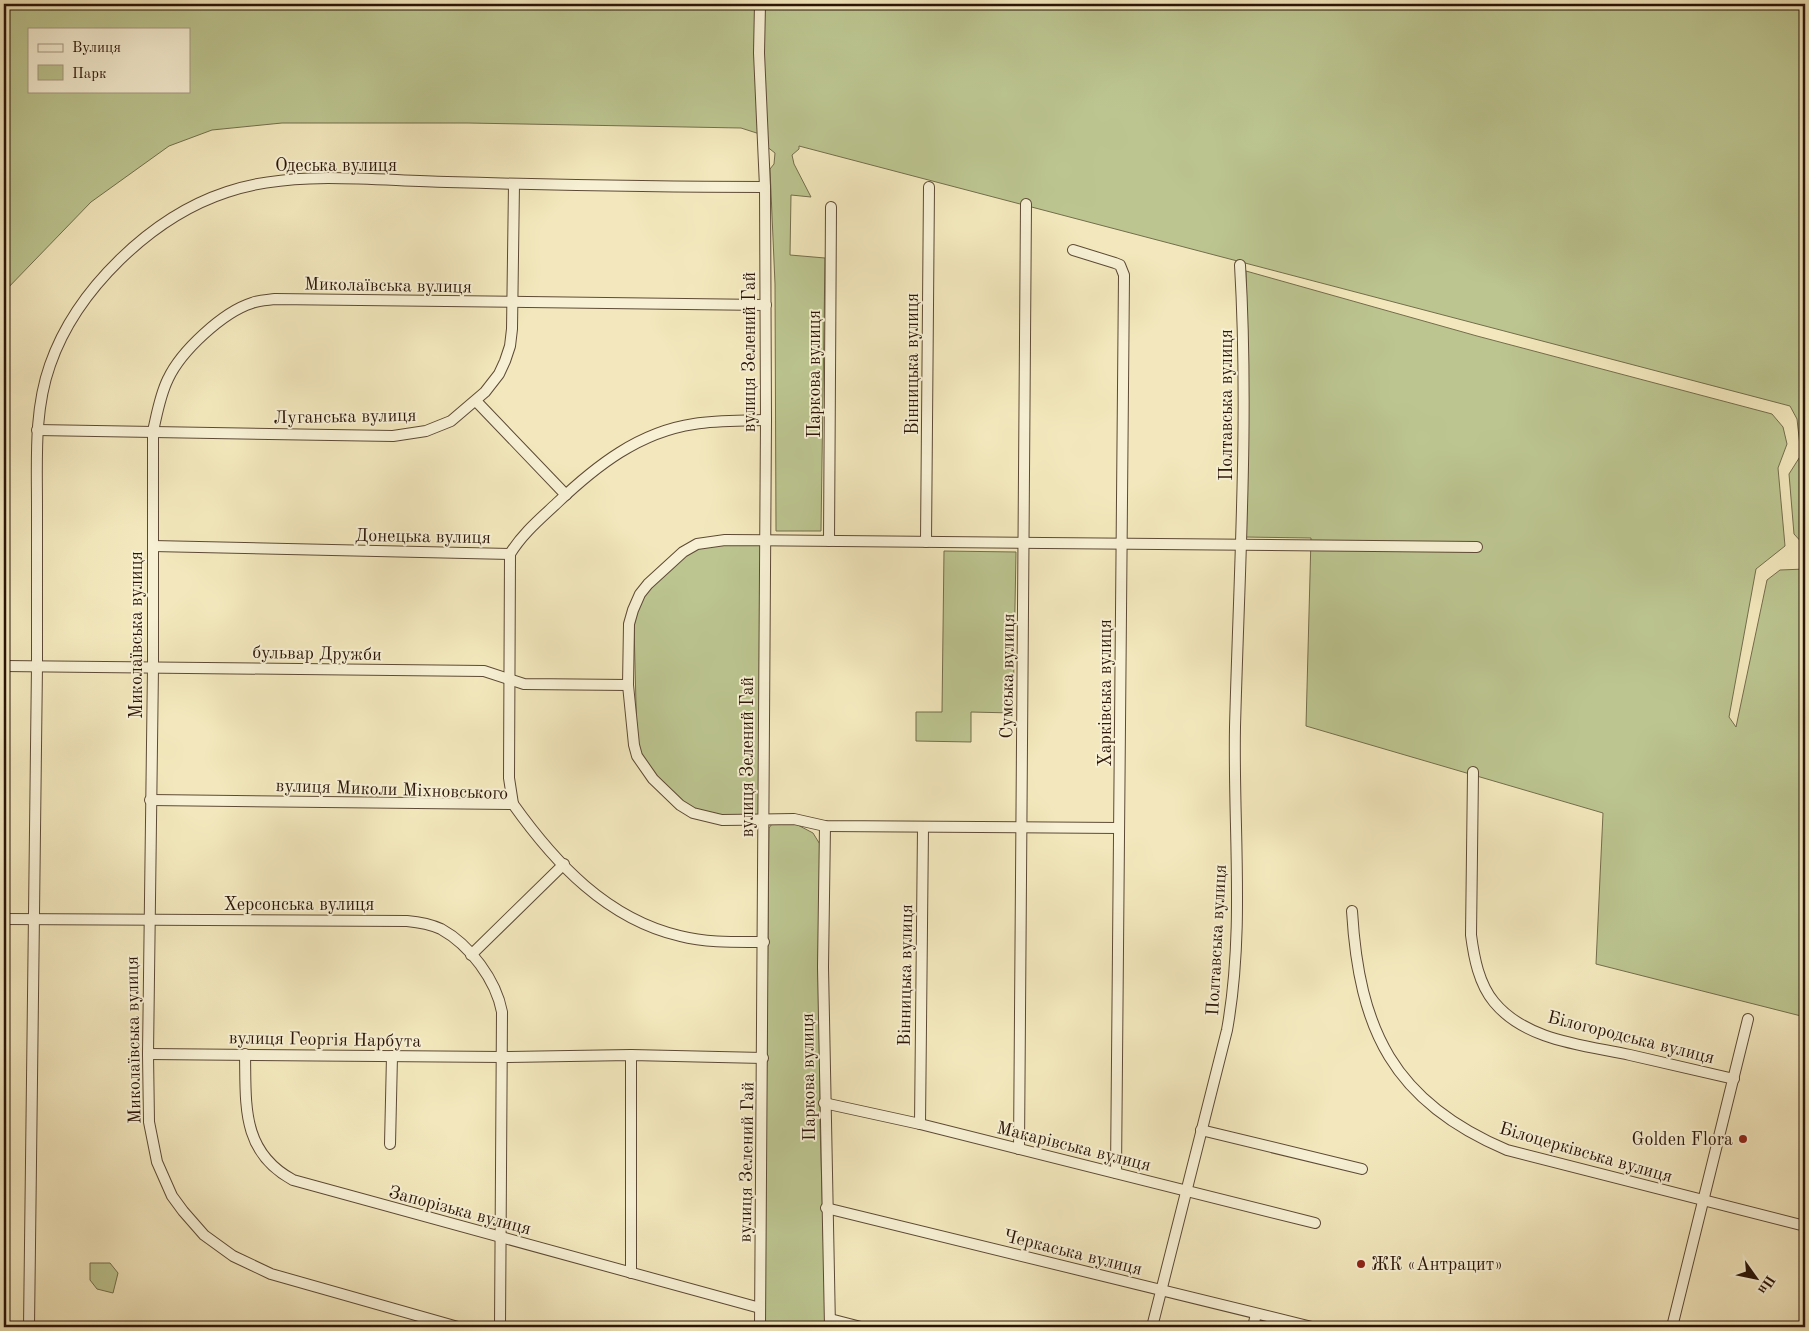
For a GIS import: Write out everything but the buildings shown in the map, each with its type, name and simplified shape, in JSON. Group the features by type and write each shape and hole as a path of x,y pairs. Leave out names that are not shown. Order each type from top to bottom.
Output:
{"street":[{"name":"вулиця Зелений Гай","path":"760,4 759,81 765,188 766,305 764,942 760,1327"},
{"name":"Одеська вулиця","path":"29,1327 37,665 37,430 48,370 59,342 77,312 125,254 150,234 190,209 223,193 280,179 765,188"},
{"name":"Луганська вулиця","path":"37,430 411,434 440,427 476,401 492,384 505,361 510,346 514,184"},
{"name":"Вінницька вулиця","path":"926,542 929,187"},
{"name":"Сумська вулиця","path":"1019,1149 1025,544 1026,204"},
{"name":"Паркова вулиця","path":"829,541 831,207"},
{"name":"Харківська вулиця","path":"1073,250 1116,263 1120,265 1124,275 1116,1172"},
{"name":"Полтавська вулиця","path":"1152,1327 1227,1030 1234,980 1235,729 1242,546 1243,312 1240,265"},
{"name":"Миколаївська вулиця","path":"458,1327 271,1274 232,1256 204,1235 172,1196 157,1162 148,1122 148,920 154,667 153,431 168,378 186,353 227,315 253,302 275,299 512,304 766,305"},
{"path":"476,401 566,495"},
{"name":"Донецька вулиця","path":"153,546 510,554 524,535 566,495 613,457 652,434 694,424 766,420"},
{"path":"1120,828 825,826 794,819 763,821 722,820 692,813 680,805 653,779 637,756 634,745 628,685 629,624 640,594 672,561 698,544 725,540 1477,547"},
{"path":"510,554 509,778 513,804"},
{"name":"бульвар Дружби","path":"4,666 484,671 524,684 628,685"},
{"name":"Білогородська вулиця","path":"1473,772 1471,935 1474,957 1482,982 1493,1001 1507,1016 1541,1034 1734,1079"},
{"name":"вулиця Миколи Міхновського","path":"150,800 513,804 527,824 564,864 611,908 650,927 681,936 703,940 764,942"},
{"name":"Паркова вулиця","path":"825,826 824,1103 830,1323"},
{"name":"Вінницька вулиця","path":"920,1124 923,827"},
{"path":"471,955 564,864"},
{"name":"Білоцерківська вулиця","path":"1352,911 1354,950 1360,988 1374,1029 1391,1062 1424,1099 1442,1114 1486,1141 1507,1150 1805,1226"},
{"name":"Херсонська вулиця","path":"4,919 407,921 425,923 441,929 471,955 492,982 500,998 502,1012 502,1057"},
{"path":"1672,1327 1748,1020"},
{"name":"вулиця Георгія Нарбута","path":"148,1054 502,1057 631,1055 763,1058"},
{"name":"Запорізька вулиця","path":"245,1054 246,1104 252,1137 260,1153 280,1174 308,1186 760,1308"},
{"path":"630,1274 631,1055"},
{"path":"390,1144 392,1056"},
{"path":"500,1327 502,1057"},
{"name":"Макарівська вулиця","path":"824,1103 920,1124 1316,1223"},
{"path":"1202,1130 1362,1169"},
{"name":"Черкаська вулиця","path":"826,1208 1312,1327"},
{"path":"1253,1327 1256,1314"},
{"path":"830,1323 861,1327"}],"green space":[{"path":"4,4 1805,4 1805,546 1794,534 1789,474 1801,455 1797,419 1790,406 799,146 799,149 792,155 794,164 811,197 791,195 790,255 825,258 821,531 776,531 775,284 770,169 774,164 775,153 766,146 766,136 741,128 468,123 282,123 212,130 169,146 91,202 4,292"},
{"path":"1246,271 1477,336 1772,414 1783,427 1787,444 1778,468 1785,546 1756,569 1729,717 1736,727 1767,580 1780,570 1805,569 1805,1017 1596,964 1603,813 1306,726 1311,538 1245,537"},
{"path":"764,539 763,821 694,810 669,790 646,761 637,743 634,626 637,610 647,591 687,554 705,545"},
{"path":"944,551 1016,552 1013,713 971,712 971,742 916,741 916,712 942,712"},
{"path":"794,823 813,833 821,846 820,1125 826,1327 764,1327 769,828 772,824"},
{"path":"90,1263 110,1263 118,1273 113,1293 97,1289 90,1280"}],"place":[{"name":"Golden Flora","path":"1743,1139"},
{"name":"ЖК «Антрацит»","path":"1361,1264"}]}
